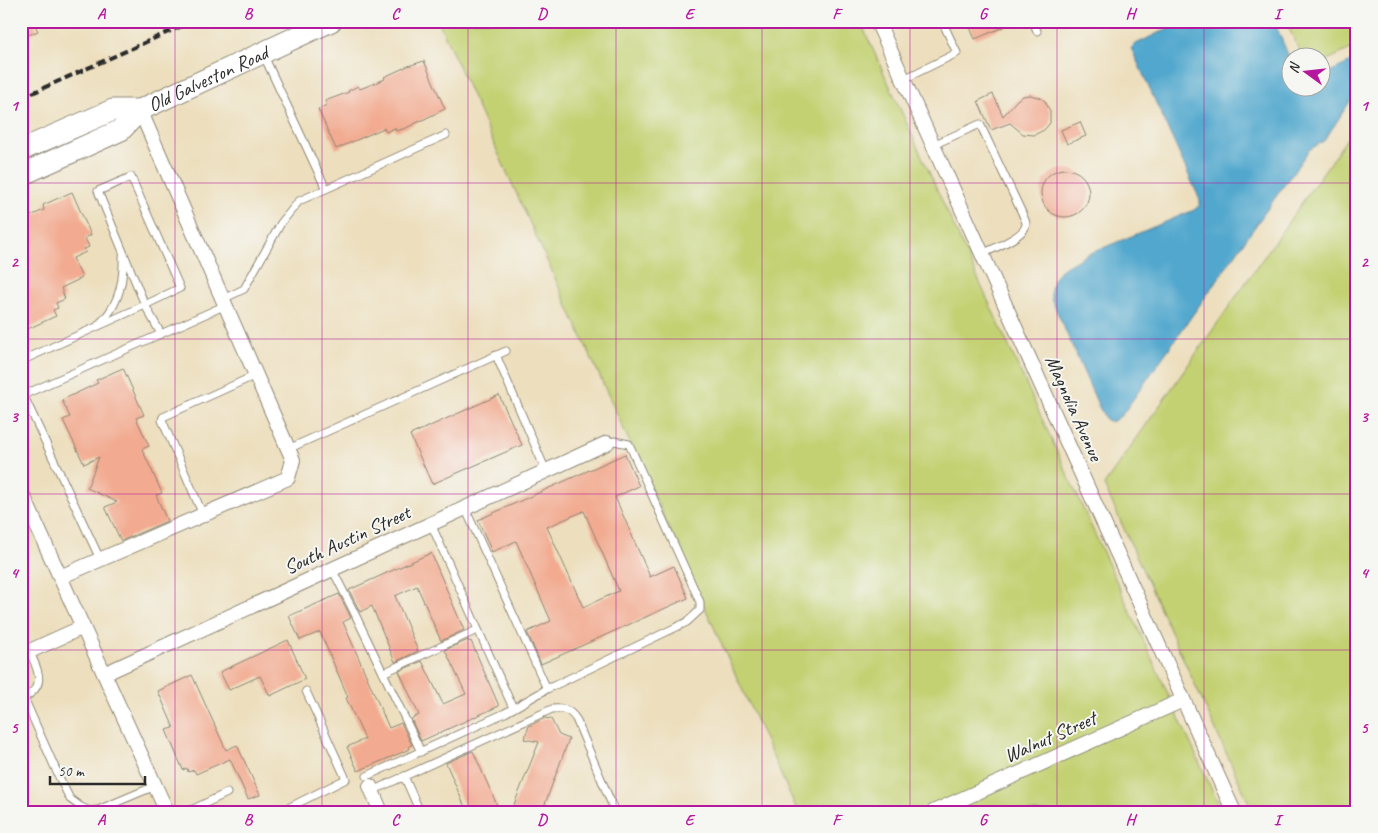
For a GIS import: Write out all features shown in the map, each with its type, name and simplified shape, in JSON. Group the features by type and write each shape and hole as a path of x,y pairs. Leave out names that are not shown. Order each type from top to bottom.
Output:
{"main road":[{"name":"Old Galveston Road","path":"21,175 121,130 140,110 331,21"},
{"name":"Old Galveston Road","path":"21,150 113,110 140,110"}],"street":[{"name":"Magnolia Avenue","path":"877,21 1234,812"},
{"path":"60,576 288,478 293,460 140,110"},
{"name":"South Austin Street","path":"104,674 607,443"},
{"path":"21,490 167,812"},
{"path":"26,654 84,627"},
{"name":"Walnut Street","path":"933,812 1183,700"},
{"path":"369,784 381,812"}],"lane":[{"path":"904,79 956,53 942,21"},
{"path":"1033,21 1037,31"},
{"path":"263,53 326,189"},
{"path":"933,145 980,124 1022,212 1026,224 1019,236 982,254"},
{"path":"100,559 22,394 161,334 224,302 244,289 281,223 299,201 446,135"},
{"path":"21,361 146,305 180,288 131,177 98,191 146,305 161,334"},
{"path":"93,329 109,312 119,292 123,269 123,250"},
{"path":"288,449 506,351"},
{"path":"496,355 546,470"},
{"path":"203,515 162,420 163,417 256,375"},
{"path":"369,784 420,752 514,708 547,689 687,622 700,610 700,602 630,444 614,441 607,443"},
{"path":"466,508 547,689"},
{"path":"431,524 514,708"},
{"path":"332,569 420,752"},
{"path":"383,672 478,630"},
{"path":"26,654 39,678 38,686 32,694 22,698 70,799 81,807 94,811 155,786"},
{"path":"280,812 346,779 306,691"},
{"path":"369,784 404,776 552,708 563,708 570,711 576,719 615,812"},
{"path":"404,776 420,812"},
{"path":"187,812 227,793"}],"green space":[{"path":"438,21 860,21 1222,812 798,812"},
{"path":"1285,21 1357,21 1357,46 1330,59 1330,48 1298,48"},
{"path":"1357,124 1357,812 1253,812 1104,485"}],"water":[{"path":"1182,21 1274,21 1285,48 1280,48 1280,98 1330,98 1330,72 1357,59 1357,91 1324,141 1309,150 1122,415 1112,422 1106,420 1099,407 1051,298 1053,280 1060,270 1086,255 1194,210 1200,205 1200,200 1131,48"}],"building":[{"path":"21,21 33,21 38,31 21,38"},
{"path":"967,21 1018,21 975,39"},
{"path":"424,61 445,109 406,128 396,131 395,128 386,132 384,128 336,149 318,109 327,105 325,101 349,92 358,86 360,89 385,79 384,77"},
{"path":"993,94 1003,116 1023,96 1030,95 1041,98 1045,101 1050,111 1050,123 1044,130 1034,135 1023,134 1010,123 991,130 978,101"},
{"path":"1080,122 1086,136 1067,144 1061,130"},
{"path":"1065,169 1074,171 1082,176 1087,184 1089,193 1087,202 1082,210 1074,215 1065,217 1056,215 1048,210 1043,202 1041,193 1043,184 1048,176 1056,171"},
{"path":"72,192 91,235 85,238 89,247 84,249 86,252 73,258 82,278 61,288 65,299 56,303 58,308 53,310 56,316 21,332 21,220 44,210 43,205"},
{"path":"123,368 144,415 136,418 149,446 142,449 162,493 156,495 167,521 121,541 105,507 117,502 87,488 99,457 84,464 63,420 70,417 62,400 98,383 96,380"},
{"path":"499,395 522,445 432,484 410,435"},
{"path":"625,454 639,486 615,497 650,577 674,566 688,598 541,664 527,632 551,621 516,541 492,552 478,520","holes":["584,511 619,591 583,607 547,527"]},
{"path":"431,553 464,630 441,641 417,586 395,596 418,651 395,662 372,606 360,612 349,590"},
{"path":"339,594 351,618 343,622 389,728 401,723 412,745 409,746 410,749 358,771 347,747 365,739 346,698 348,697 320,632 300,640 289,616"},
{"path":"288,640 305,679 270,696 260,676 229,690 220,672"},
{"path":"468,640 469,642 471,641 499,706 421,741 411,719 419,715 399,671 422,661 443,704 466,694 445,650"},
{"path":"192,675 226,750 237,745 260,795 248,799 230,759 196,774 194,770 188,772 187,768 183,770 166,730 174,728 158,691"},
{"path":"545,718 551,719 559,735 569,739 542,812 511,812 539,742 524,739 529,726"},
{"path":"473,751 500,812 467,812 446,763"}],"railway":[{"path":"21,98 193,21"}]}
